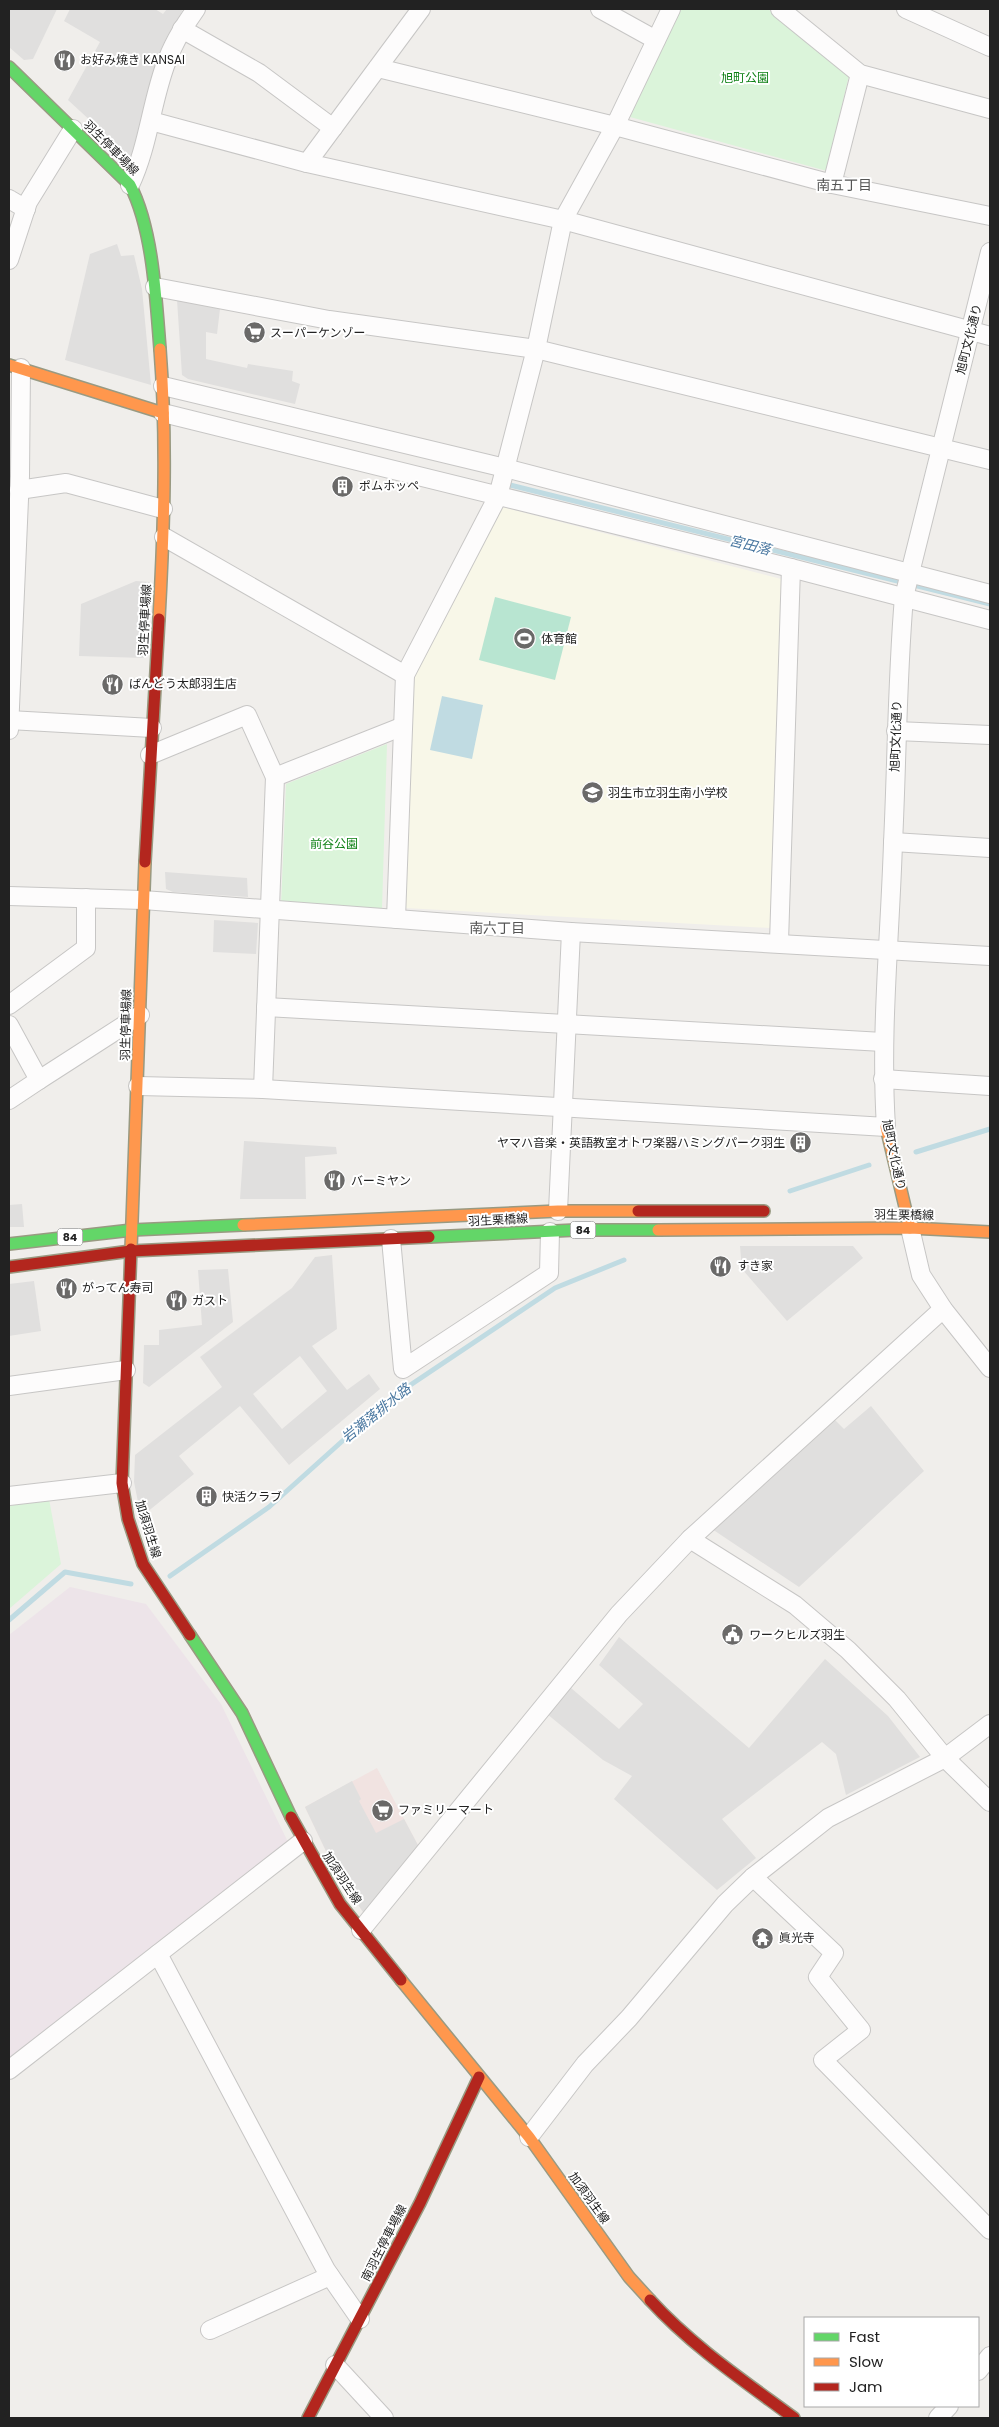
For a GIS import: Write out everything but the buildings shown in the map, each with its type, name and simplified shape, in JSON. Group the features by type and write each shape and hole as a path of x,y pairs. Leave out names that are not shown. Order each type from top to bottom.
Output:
{"main road":[{"name":"羽生停車場線","path":"9,67 130,185 140,204 155,287 163,386 164,537 143,900 132,1230"},
{"path":"15,367 163,413"},
{"name":"旭町文化通り","path":"886,1127 908,1217"},
{"name":"羽生栗橋線","path":"9,1244 132,1230 558,1211 777,1211"},
{"name":"羽生栗橋線","path":"9,1267 132,1252 908,1217 990,1232"},
{"name":"加須羽生線","path":"132,1230 122,1483 128,1519 143,1564 242,1713 303,1841 340,1904 529,2137 629,2277 669,2321 706,2353 794,2418"},
{"name":"南羽生停車場線","path":"308,2418 420,2203 479,2077"}],"street":[{"path":"130,185 140,164 164,67 182,28 196,9"},
{"path":"307,163 421,9"},
{"path":"600,9 656,40"},
{"path":"396,920 401,728 405,674 498,496 536,349 563,220 615,126 671,9"},
{"path":"780,9 860,74 990,109"},
{"path":"906,9 990,47"},
{"path":"182,28 259,73 333,128"},
{"path":"378,68 615,126 832,184 990,216"},
{"path":"832,184 860,74"},
{"path":"151,121 307,163 563,220 990,336"},
{"path":"9,260 26,209 73,129"},
{"path":"9,199 26,209"},
{"name":"旭町文化通り","path":"886,1127 883,1042 893,842 896,731 904,597 990,252"},
{"path":"155,287 329,320 536,349 990,460"},
{"path":"9,730 16,480 15,367"},
{"path":"163,386 505,468 990,594"},
{"path":"163,413 791,568 990,620"},
{"path":"16,480 66,483 163,509"},
{"path":"164,537 405,674"},
{"path":"779,942 791,568"},
{"path":"150,755 246,715 275,777 264,1089"},
{"path":"9,720 152,728"},
{"path":"275,777 401,728"},
{"path":"896,731 990,735"},
{"path":"893,842 990,848"},
{"path":"9,896 143,900 571,932 779,942 990,956"},
{"path":"9,1005 86,948 86,898"},
{"path":"558,1211 571,932"},
{"path":"266,1006 883,1042"},
{"path":"9,1100 140,1016"},
{"path":"10,1030 39,1080"},
{"path":"883,1079 990,1086"},
{"path":"138,1086 264,1089 563,1109 886,1127"},
{"path":"908,1217 921,1275 943,1309 990,1368"},
{"path":"391,1239 403,1369 549,1273 550,1232"},
{"path":"362,1930 619,1614 690,1539 943,1309"},
{"path":"9,1386 126,1370"},
{"path":"9,1496 122,1483"},
{"path":"690,1539 795,1605 840,1644 898,1699 945,1758 990,1802"},
{"path":"529,2137 585,2064 629,2018 725,1904 753,1876 828,1818 945,1758 990,1724"},
{"path":"9,2070 303,1841"},
{"path":"753,1876 834,1953 818,1977 861,2030 823,2060 990,2230"},
{"path":"158,1954 330,2276 360,2319"},
{"path":"210,2330 330,2276"},
{"path":"979,2370 990,2356"},
{"path":"335,2364 384,2418"},
{"path":"938,2418 948,2407"}],"shaded area":[{"path":"9,9 57,9 33,59 24,60 9,47"},
{"path":"70,9 155,9 163,14 167,9 183,9 155,68 131,158 68,100 100,42 64,21"},
{"path":"117,244 121,256 134,255 142,289 151,385 65,360 90,254"},
{"path":"177,300 220,309 217,334 206,332 206,359 247,368 248,364 293,371 292,381 300,384 295,404 188,379 182,375"},
{"name":"羽生市立羽生南小学校","path":"502,507 785,580 770,928 405,908 412,678"},
{"path":"136,581 150,582 144,658 79,656 81,604"},
{"path":"165,872 247,878 248,897 173,892 166,889"},
{"path":"214,920 258,923 256,954 213,952"},
{"path":"244,1141 336,1147 337,1154 305,1157 306,1199 240,1199"},
{"path":"22,1204 24,1227 9,1227 9,1205"},
{"path":"740,1246 853,1246 863,1258 787,1321 742,1269"},
{"path":"332,1255 337,1329 312,1346 347,1390 369,1374 380,1389 289,1465 240,1406 179,1456 194,1474 141,1517 134,1482 135,1455 222,1387 200,1357 292,1288 315,1257","holes":["300,1356 327,1391 282,1429 253,1394"]},
{"path":"228,1269 233,1322 149,1387 143,1383 144,1345 159,1345 159,1330 202,1325 198,1270"},
{"path":"34,1281 41,1331 9,1336 9,1284"},
{"path":"871,1406 924,1471 799,1587 706,1525 828,1413 844,1429"},
{"path":"70,1587 146,1604 221,1704 288,1842 9,2062 9,1635"},
{"path":"619,1637 749,1748 825,1659 888,1716 920,1757 846,1795 836,1754 822,1742 722,1819 756,1858 717,1890 614,1799 632,1776 603,1760 541,1709 564,1682 619,1729 643,1704 599,1665"},
{"path":"377,1768 420,1849 363,1912 335,1870 305,1807"},
{"path":"352,1781 361,1799 359,1801 376,1833 404,1819 420,1849 369,1912 363,1912 335,1870 305,1807"}],"green space":[{"name":"旭町公園","path":"678,9 768,9 849,75 827,171 630,117"},
{"name":"体育館","path":"495,597 571,617 555,680 479,660"},
{"name":"前谷公園","path":"387,744 382,909 281,905 286,784"},
{"path":"49,1499 61,1564 9,1609 9,1506"}],"water":[{"path":"442,696 483,705 472,759 430,750"}],"waterway":[{"name":"宮田落","path":"510,485 990,604"},
{"name":"岩瀬落排水路","path":"916,1152 990,1129"},
{"name":"岩瀬落排水路","path":"790,1191 869,1165"},
{"name":"岩瀬落排水路","path":"170,1576 269,1507 388,1400 555,1288 624,1260"},
{"name":"岩瀬落排水路","path":"9,1620 65,1572 131,1584"}],"traffic: fast":[{"path":"9,67 130,185 138,203 149,243 160,349"},
{"path":"9,1244 132,1230 243,1225"},
{"path":"429,1237 576,1230 658,1230"},
{"path":"190,1635 242,1713 291,1817"}],"traffic: slow":[{"path":"159,619 164,484 164,416 160,349"},
{"path":"9,365 163,413"},
{"path":"131,1249 145,862"},
{"path":"886,1127 910,1228"},
{"path":"243,1225 558,1211 638,1211"},
{"path":"658,1230 910,1228 990,1232"},
{"path":"401,1980 529,2137 629,2277 650,2300"}],"traffic: jam":[{"path":"145,862 159,619"},
{"path":"638,1211 764,1211"},
{"path":"9,1267 131,1251 429,1237"},
{"path":"131,1249 122,1483 128,1519 143,1564 190,1635"},
{"path":"291,1817 340,1904 401,1980"},
{"path":"308,2418 420,2203 479,2077"},
{"path":"650,2300 701,2348 794,2418"}],"place":[{"name":"お好み焼き KANSAI","path":"64,60"},
{"name":"スーパーケンゾー","path":"254,333"},
{"name":"ポムホッペ","path":"343,486"},
{"name":"体育館","path":"525,639"},
{"name":"ばんどう太郎羽生店","path":"113,684"},
{"name":"羽生市立羽生南小学校","path":"592,793"},
{"name":"ヤマハ音楽・英語教室オトワ楽器ハミングパーク羽生","path":"801,1143"},
{"name":"バーミヤン","path":"335,1181"},
{"name":"すき家","path":"721,1266"},
{"name":"がってん寿司","path":"66,1288"},
{"name":"ガスト","path":"176,1301"},
{"name":"快活クラブ","path":"206,1497"},
{"name":"ワークヒルズ羽生","path":"733,1635"},
{"name":"ファミリーマート","path":"382,1810"},
{"name":"眞光寺","path":"763,1938"}],"district":[{"name":"南五丁目","path":"844,185"},
{"name":"南六丁目","path":"497,928"}]}
